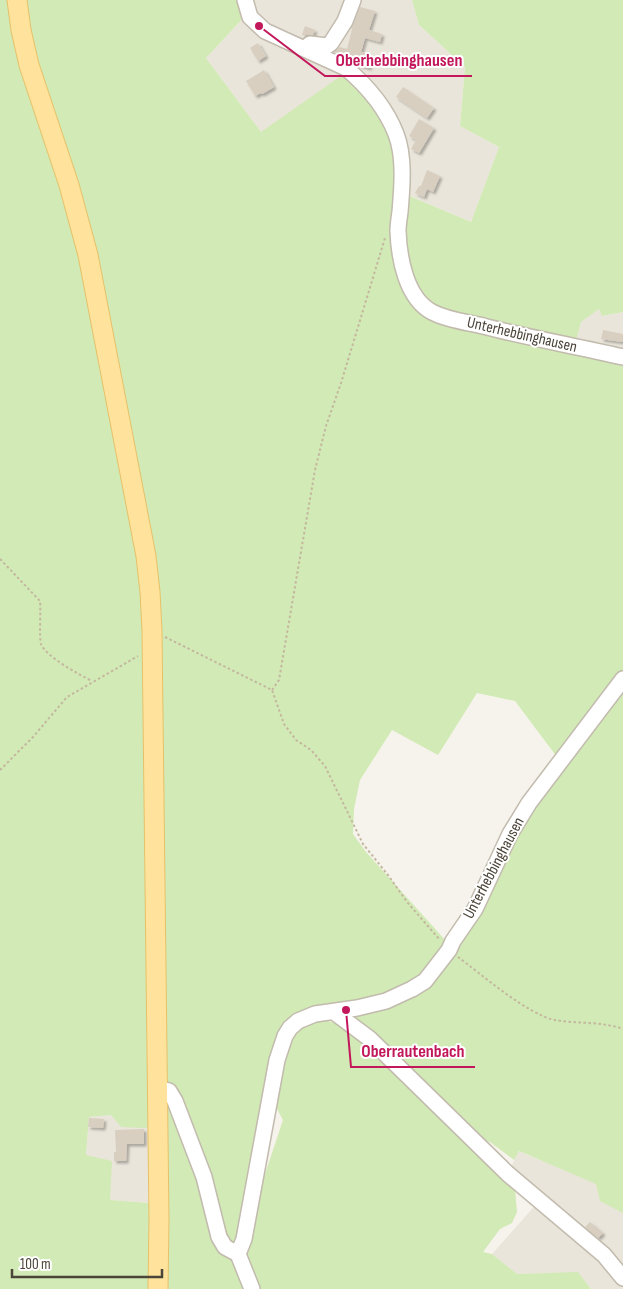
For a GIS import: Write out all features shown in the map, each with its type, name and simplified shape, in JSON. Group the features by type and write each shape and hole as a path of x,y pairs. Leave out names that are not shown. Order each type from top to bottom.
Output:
{"main road":[{"path":"17,0 29,66 69,185 88,255 146,556 150,592 159,1220 158,1289"}],"street":[{"path":"245,0 250,17 265,31 346,68 357,77 374,97 397,134 402,184 400,215"},
{"path":"304,48 310,44 327,46 331,43 345,21 353,0"},
{"name":"Unterhebbinghausen","path":"400,215 398,230 407,280 412,293 424,307 440,316 522,336 623,357"},
{"name":"Unterhebbinghausen","path":"238,1254 244,1239 275,1067 285,1036 290,1028 303,1018 315,1014 368,1006 386,1001 425,981 449,950 475,909 510,834 520,818 623,679"},
{"path":"334,1012 370,1039 508,1174 604,1255 623,1278"},
{"path":"157,1088 169,1091 175,1101 201,1168 219,1237 224,1247 238,1254 252,1289"}],"path":[{"path":"272,690 279,680 316,470 326,426 370,292 390,222 400,215"},
{"path":"0,559 40,601 41,644 51,655 75,673 93,681"},
{"path":"152,631 272,690 284,724 296,740 310,750 325,766 363,844 407,902 449,950 530,1010 553,1020 612,1025 623,1029"},
{"path":"0,770 33,737 67,697 131,660"}],"shaded area":[{"path":"246,0 412,0 419,25 465,67 460,126 499,147 471,222 261,132 206,58 250,11"},
{"path":"599,309 603,316 623,312 623,353 575,344 581,322"},
{"path":"111,1115 153,1125 149,1203 110,1200 86,1155 89,1117"},
{"path":"518,1151 623,1194 623,1289 591,1289 578,1273 517,1274 492,1254 540,1200 509,1172"}],"green space":[{"path":"0,0 244,0 248,13 206,58 261,132 345,73 386,122 396,156 413,301 623,363 623,1213 600,1201 596,1184 519,1151 514,1160 490,1142 474,1138 346,1017 403,991 292,1022 239,1242 228,1245 172,1089 153,1125 145,1128 121,1127 111,1115 89,1117 86,1155 112,1161 110,1200 149,1203 151,1155 153,1289 0,1289","holes":["477,693 515,701 560,761 446,941 366,852 353,834 354,809 360,780 392,730 438,755"]},
{"path":"412,0 623,0 623,312 602,316 599,309 581,322 575,344 442,313 419,297 404,260 405,194 471,222 499,147 460,126 465,67 419,25"},
{"path":"322,1019 340,1025 365,1042 515,1190 517,1212 512,1223 500,1229 483,1252 492,1254 517,1274 578,1272 591,1289 254,1289 245,1256 258,1177 265,1174 283,1120 276,1107 285,1059 296,1033 307,1024"},
{"path":"164,1096 175,1109 220,1250 236,1263 249,1289 162,1289"}],"building":[{"path":"360,7 375,11 369,30 382,34 380,42 365,38 361,52 373,55 369,68 355,64 352,59 334,52 340,47 347,49 351,29"},
{"path":"305,26 315,30 313,35 302,35"},
{"path":"258,43 266,56 258,61 250,48"},
{"path":"264,70 274,87 255,96 246,81"},
{"path":"403,87 434,108 427,118 396,97"},
{"path":"419,119 434,128 419,153 411,149 416,140 409,136"},
{"path":"427,170 440,176 433,192 427,189 424,197 415,193 419,186 421,186"},
{"path":"603,330 623,334 623,342 601,339"},
{"path":"89,1118 104,1119 103,1128 88,1127"},
{"path":"144,1129 144,1144 127,1144 126,1161 114,1161 114,1152 116,1152 115,1130"},
{"path":"590,1222 603,1233 598,1238 585,1227"}],"place":[{"name":"Oberhebbinghausen","path":"259,26"},
{"name":"Oberrautenbach","path":"346,1010"}]}
